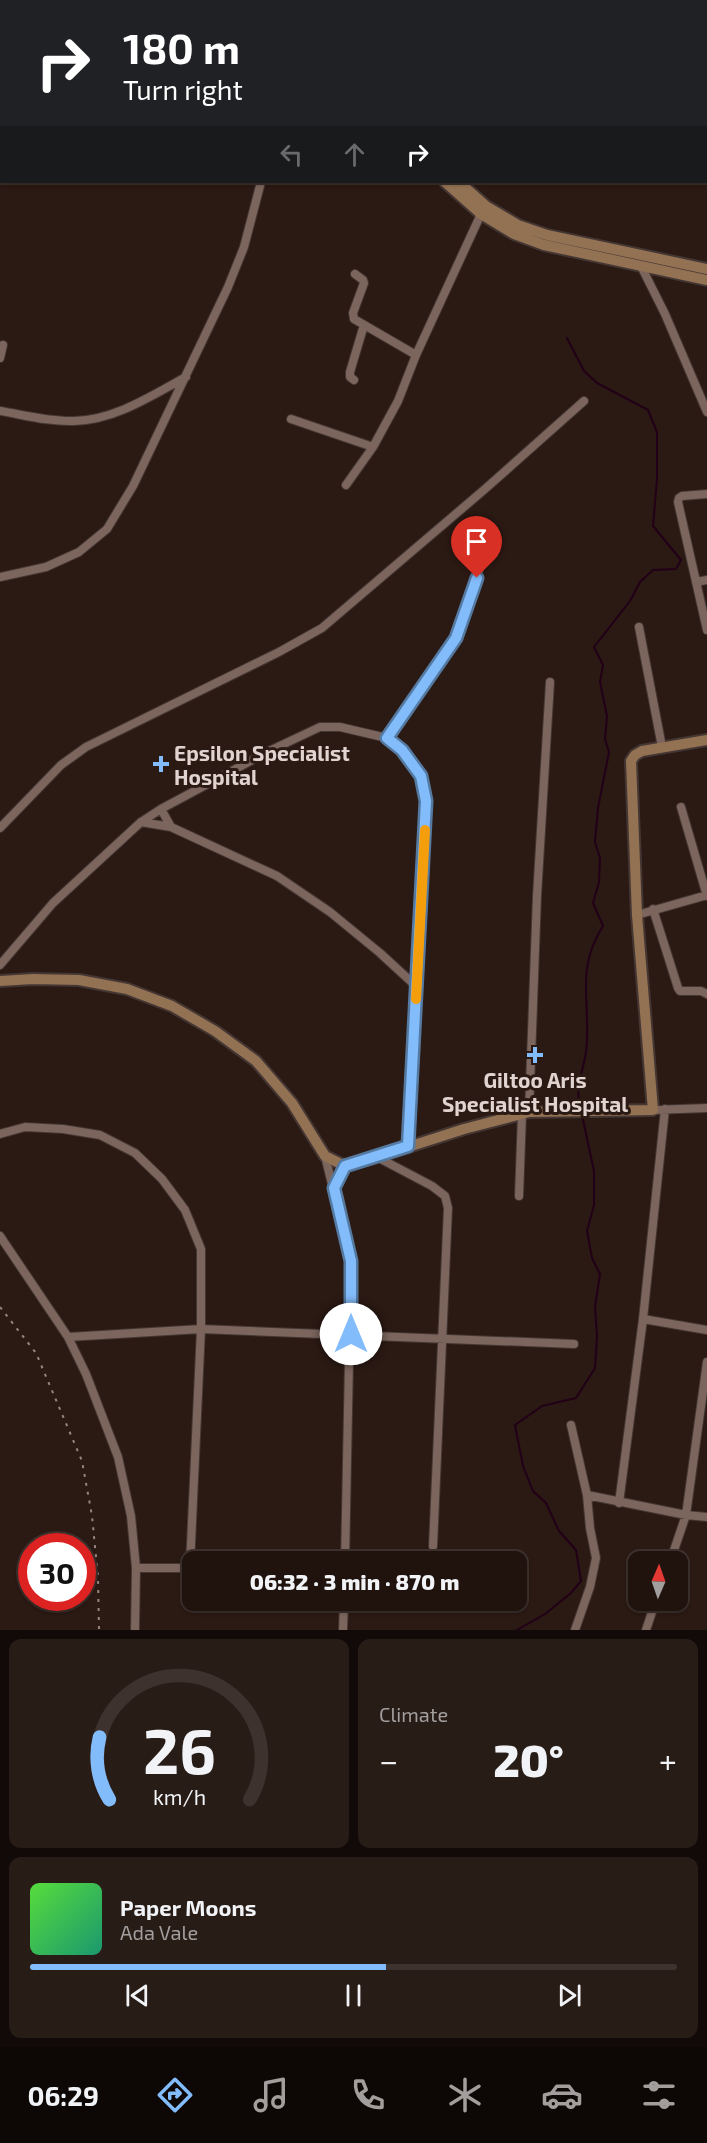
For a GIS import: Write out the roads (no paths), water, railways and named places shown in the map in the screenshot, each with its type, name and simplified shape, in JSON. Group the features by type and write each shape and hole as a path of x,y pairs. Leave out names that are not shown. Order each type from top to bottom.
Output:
{"street":[{"path":"0,577 46,567 79,552 106,529 133,486 228,287 244,247 261,183"},
{"path":"446,183 481,214 514,234 534,241 707,269"},
{"path":"460,183 486,206 518,225 641,266 707,280"},
{"path":"346,485 373,447 398,401 416,355 481,214"},
{"path":"641,266 665,314 707,412"},
{"path":"355,274 364,283 353,316 364,325 416,355"},
{"path":"354,380 350,372 364,325"},
{"path":"0,358 3,345"},
{"path":"0,411 73,422 101,418 128,408 186,377"},
{"path":"0,828 61,765 86,747 279,652 322,628 584,401"},
{"path":"291,419 373,447"},
{"path":"707,494 679,498 707,630"},
{"path":"387,738 456,638 484,555"},
{"path":"696,582 707,580"},
{"path":"639,627 662,747"},
{"path":"519,1196 526,1113 550,682"},
{"path":"0,965 54,903 141,822 161,808 320,727 340,727 387,738 402,750 421,776 426,801 408,1146"},
{"path":"653,1110 637,915 631,761 635,755 662,747 707,740"},
{"path":"637,915 707,895 681,807"},
{"path":"161,808 171,827"},
{"path":"141,822 171,827 277,876 330,912 417,987"},
{"path":"653,909 678,988 680,991 701,991 707,994"},
{"path":"0,981 79,980 127,989 172,1006 215,1030 256,1061 313,1134 325,1156 351,1261 345,1551"},
{"path":"325,1156 345,1166 464,1129 526,1113 707,1108"},
{"path":"619,1503 643,1319 665,1109"},
{"path":"0,1134 25,1127 63,1129 100,1135 135,1153 162,1179 185,1210 201,1249 201,1329 190,1564 187,1568 136,1568"},
{"path":"393,1152 401,1170"},
{"path":"377,1157 432,1186 445,1196 448,1208 433,1546"},
{"path":"334,1188 345,1166"},
{"path":"0,1236 68,1337 86,1374 118,1457 131,1516 136,1568 135,1630"},
{"path":"643,1319 707,1329"},
{"path":"68,1337 201,1329 574,1344"},
{"path":"674,1551 686,1515 707,1362"},
{"path":"571,1425 587,1495 596,1558 590,1587 575,1630"},
{"path":"587,1495 619,1503 707,1517"},
{"path":"343,1630 344,1611"},
{"path":"646,1630 652,1611"}],"waterway":[{"path":"567,338 584,371 597,383 648,410 657,432 657,479 653,526 681,560 676,569 653,570 640,582 630,601 594,647 603,665 600,682 607,716 605,739 609,752 598,808 595,842 600,858 599,882 593,903 603,926 594,942 586,973 587,1035 579,1085 580,1107"},
{"path":"517,1630 545,1614 571,1593 581,1581 576,1550 559,1531 546,1503 533,1491 523,1466 515,1425 542,1406 576,1398 595,1368 597,1337 595,1306 600,1274 592,1258 587,1231 594,1205 594,1171 582,1115"}],"railway":[{"path":"0,1307 36,1353 82,1461 92,1516 98,1577 99,1630"}],"place":[{"name":"Epsilon Specialist Hospital","path":"161,764"},
{"name":"Giltoo Aris Specialist Hospital","path":"535,1055"}]}
